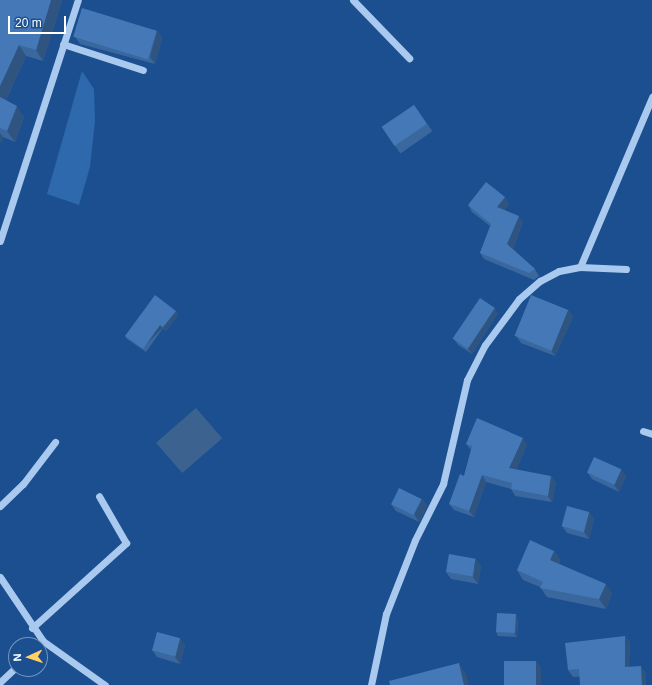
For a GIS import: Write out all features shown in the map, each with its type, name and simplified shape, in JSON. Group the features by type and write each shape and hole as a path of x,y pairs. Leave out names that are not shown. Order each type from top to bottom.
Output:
{"street":[{"path":"0,241 78,0"},
{"path":"353,0 409,58"},
{"path":"63,44 143,70"},
{"path":"580,267 652,97"},
{"path":"371,685 386,614 447,470 467,380 485,345 519,299 559,271 580,267 626,269"},
{"path":"643,431 652,434"},
{"path":"0,506 23,484 55,442"},
{"path":"32,628 126,543 98,496"},
{"path":"0,577 37,637"},
{"path":"48,648 105,685"},
{"path":"0,682 8,674"}],"shaded area":[{"path":"82,71 94,89 95,121 90,167 79,205 47,194"},
{"path":"196,408 222,438 182,473 156,443"}],"building":[{"path":"0,0 51,0 36,50 19,45 0,86"},
{"path":"82,8 157,31 148,59 73,37"},
{"path":"0,97 17,106 7,131 0,128"},
{"path":"414,105 427,124 395,146 382,127"},
{"path":"486,182 505,197 497,207 519,216 507,244 535,269 529,273 480,253 491,224 468,205"},
{"path":"155,295 176,311 163,327 160,325 143,349 125,336"},
{"path":"531,295 568,310 552,351 515,336"},
{"path":"480,298 495,308 468,349 453,339"},
{"path":"477,418 523,438 509,468 551,476 548,496 511,489 512,483 482,475 469,511 449,504 460,474 464,476 472,446 466,444"},
{"path":"594,457 621,469 614,485 587,473"},
{"path":"399,488 421,499 414,515 391,504"},
{"path":"567,506 589,512 584,532 562,526"},
{"path":"530,540 554,551 550,560 606,584 599,599 540,588 543,582 517,570"},
{"path":"449,554 476,559 472,576 446,572"},
{"path":"497,613 516,614 515,633 496,632"},
{"path":"157,632 180,638 175,657 152,650"},
{"path":"625,636 625,667 641,666 642,685 580,685 579,669 568,670 565,643"},
{"path":"504,661 536,661 536,685 504,685"},
{"path":"459,663 464,685 390,685 389,681"}]}
